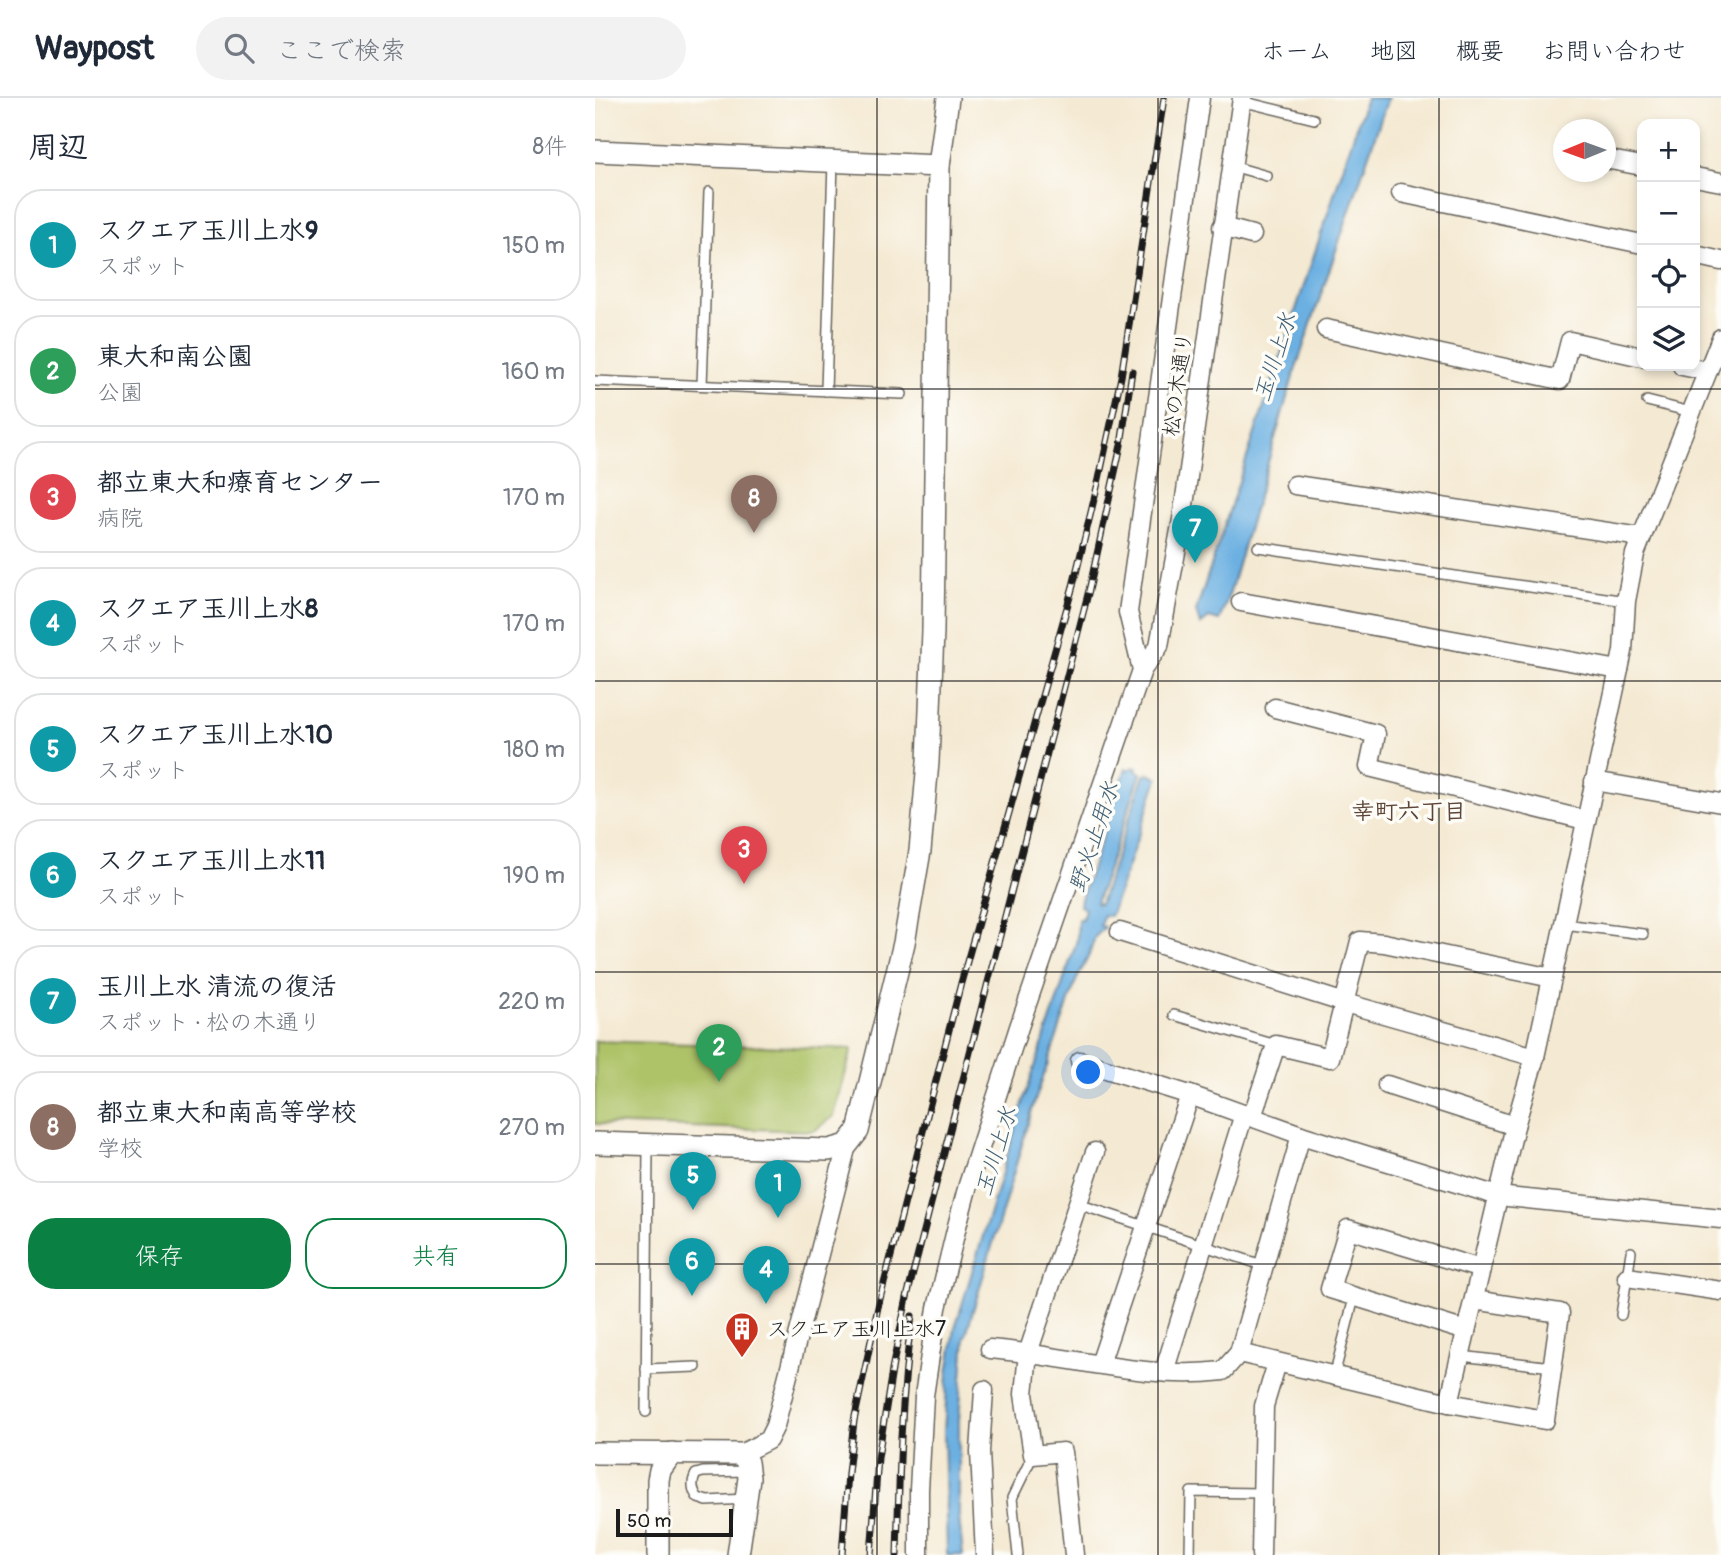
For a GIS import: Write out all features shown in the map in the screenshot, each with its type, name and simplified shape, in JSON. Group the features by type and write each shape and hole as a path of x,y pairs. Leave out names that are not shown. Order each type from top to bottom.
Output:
{"street":[{"path":"595,1453 672,1454 744,1462 768,1440 775,1426 847,1145 858,1131 904,943 920,851 928,762 939,166 948,98"},
{"path":"1142,670 1128,612 1200,98"},
{"name":"松の木通り","path":"919,1555 924,1396 937,1308 957,1226 1019,1027 1142,670 1159,646 1182,519 1241,99"},
{"path":"595,151 939,166"},
{"path":"1616,161 1637,165"},
{"path":"1700,178 1721,182"},
{"path":"1401,193 1637,243"},
{"path":"1222,227 1252,236"},
{"path":"1700,256 1721,261"},
{"path":"1326,329 1560,380 1570,341 1637,356"},
{"path":"1449,1403 1515,1126 1535,1057 1623,652 1626,601 1635,554 1721,338"},
{"path":"1700,370 1707,371"},
{"path":"1295,485 1641,537"},
{"path":"1241,602 1619,670"},
{"path":"1275,708 1376,734 1369,767 1585,820"},
{"path":"1594,781 1721,803"},
{"path":"1120,932 1345,1003 1535,1057"},
{"path":"1164,1372 1248,1116 1276,1045 1330,1058 1360,941 1384,943 1552,978"},
{"path":"1080,1061 1190,1095 1301,1135 1499,1196 1721,1219"},
{"path":"1387,1085 1515,1126"},
{"path":"1100,1364 1190,1095"},
{"path":"989,1349 1164,1372 1223,1371 1239,1353 1301,1135"},
{"path":"595,1143 829,1150 847,1145"},
{"path":"1074,1555 1063,1451 1034,1455 1024,1394 1028,1353 1095,1152"},
{"path":"1466,1331 1330,1289 1348,1228 1481,1269"},
{"path":"1627,1278 1721,1291"},
{"path":"1239,1353 1449,1403 1545,1420 1560,1312 1474,1300"},
{"path":"1261,1555 1264,1406 1277,1363"},
{"path":"984,1390 980,1452 985,1555"},
{"path":"638,1453 646,1458 658,1480"},
{"path":"658,1555 658,1480 672,1454"},
{"path":"738,1555 745,1499 744,1462"}],"lane":[{"path":"1241,99 1314,119"},
{"path":"826,391 833,160"},
{"path":"1232,166 1267,176"},
{"path":"702,385 709,192"},
{"path":"595,381 902,394"},
{"path":"1647,401 1691,412"},
{"path":"1258,547 1626,601"},
{"path":"1564,924 1643,933"},
{"path":"1174,1016 1276,1045"},
{"path":"646,1412 648,1146"},
{"path":"1079,1204 1262,1265"},
{"path":"1621,1315 1631,1252"},
{"path":"1334,1376 1354,1298"},
{"path":"1461,1356 1552,1367"},
{"path":"646,1369 696,1367"},
{"path":"1018,1555 1012,1498 1034,1455"},
{"path":"744,1462 696,1474 693,1491 698,1498 707,1501 745,1499"},
{"path":"1190,1555 1191,1492 1262,1493"}],"green space":[{"path":"595,1041 852,1049 834,1116 814,1131 595,1124"}],"water":[{"path":"1366,98 1388,98 1293,377 1230,592 1219,621 1209,618 1200,625 1196,611"},
{"path":"1132,767 1141,773 1096,903 1100,904 1144,775 1147,776 1148,773 1158,779 1110,916 1103,915 1100,926 1105,927 1095,937 1076,981 1033,1107 965,1338 959,1420 959,1517 963,1555 947,1555 944,1431 948,1373 955,1328 1024,1100 1077,940 1078,919 1082,919 1085,909 1080,906 1081,899 1126,768 1131,770"}],"railway":[{"path":"842,1555 854,1421 878,1307 961,983 1073,586 1099,479 1121,377 1164,98"},
{"path":"871,1555 878,1458 908,1293 1090,586 1121,445 1132,371"},
{"path":"897,1555 903,1406 912,1316"}],"place":[{"name":"都立東大和南高等学校","path":"754,533"},
{"name":"玉川上水 清流の復活","path":"1195,563"},
{"name":"都立東大和療育センター","path":"744,884"},
{"name":"東大和南公園","path":"719,1082"},
{"name":"スクエア玉川上水10","path":"693,1210"},
{"name":"スクエア玉川上水9","path":"778,1218"},
{"name":"スクエア玉川上水11","path":"692,1296"},
{"name":"スクエア玉川上水8","path":"766,1304"},
{"name":"スクエア玉川上水7","path":"742,1359"}],"district":[{"name":"幸町六丁目","path":"1409,811"}],"water label":[{"name":"玉川上水","path":"1275,357"},
{"name":"野火止用水","path":"1094,837"},
{"name":"玉川上水","path":"996,1151"}]}
